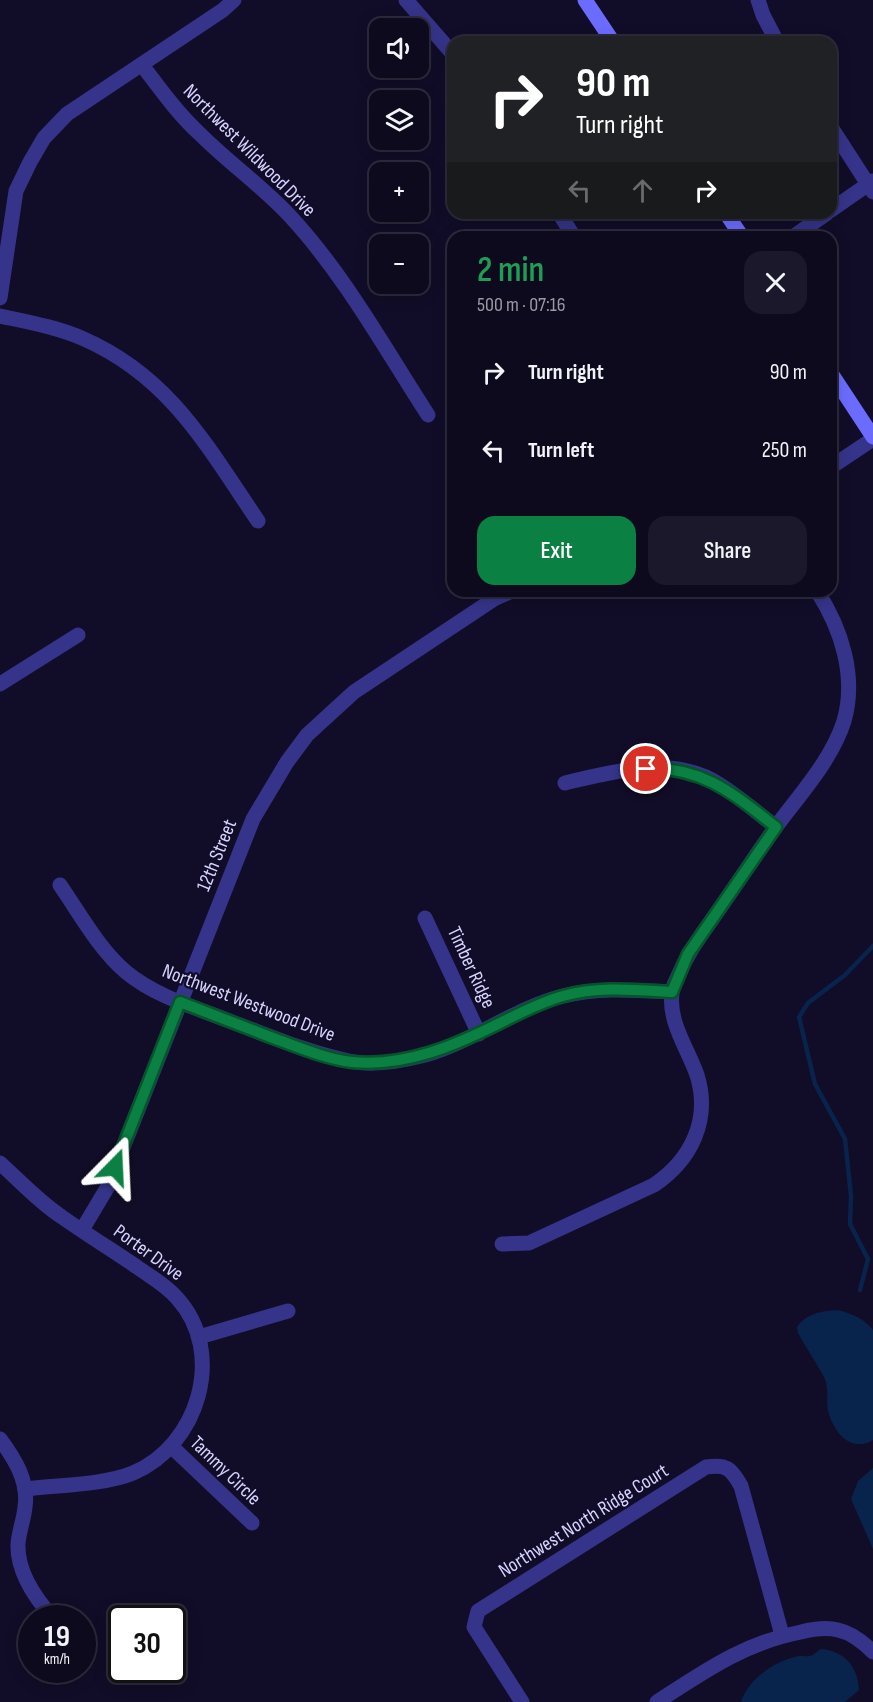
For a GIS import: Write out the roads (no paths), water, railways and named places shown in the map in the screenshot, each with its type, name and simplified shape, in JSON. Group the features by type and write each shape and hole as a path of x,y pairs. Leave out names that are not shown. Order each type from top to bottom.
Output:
{"street":[{"path":"0,298 16,191 44,138 67,114 223,10 234,0"},
{"path":"406,0 447,47"},
{"path":"585,0 609,36"},
{"path":"758,0 774,36"},
{"name":"Northwest Wildwood Drive","path":"142,65 175,110 202,137 262,188 311,240 336,274 428,415"},
{"path":"837,136 871,186 837,207"},
{"path":"802,231 819,219"},
{"path":"0,316 50,327 84,339 144,374 195,428 258,521"},
{"path":"837,382 873,438 837,463"},
{"name":"12th Street","path":"82,1230 107,1188 253,819 287,762 307,735 354,692 498,597"},
{"path":"502,1244 530,1243 654,1185 671,1173 685,1158 694,1140 700,1119 702,1098 697,1075 674,1016 672,992 688,954 776,827 819,770 844,721 848,675 844,652 836,625 820,597"},
{"path":"0,684 78,634"},
{"path":"565,783 632,770 660,768 684,771 710,779 740,798 776,827"},
{"name":"Northwest Westwood Drive","path":"60,885 114,961 140,982 180,1002 302,1048 351,1062 405,1059 449,1047 526,1010 563,996 612,990 672,992"},
{"name":"Timber Ridge","path":"425,918 479,1034"},
{"name":"Porter Drive","path":"0,1163 60,1216 168,1288 186,1310 199,1337 202,1360 197,1402 186,1428 172,1447 145,1468 112,1479 25,1489"},
{"path":"199,1337 288,1311"},
{"path":"0,1439 20,1471 25,1489 26,1505 18,1545 20,1561 26,1578 44,1605"},
{"name":"Tammy Circle","path":"172,1447 252,1523"},
{"name":"Northwest North Ridge Court","path":"522,1702 469,1620 478,1611 705,1467 723,1459 741,1486 782,1635"},
{"path":"657,1702 727,1657 782,1635 836,1629 849,1634 873,1652"}],"water":[{"path":"838,1310 857,1317 873,1330 873,1440 865,1443 851,1443 835,1428 828,1409 827,1386 824,1377 798,1333 797,1327 810,1316"},
{"path":"873,1468 873,1549 851,1499 858,1481"},
{"path":"821,1649 836,1653 853,1667 859,1690 845,1702 741,1702 749,1686 762,1673 787,1659 812,1655"}],"waterway":[{"path":"860,1290 868,1259 850,1224 851,1196 845,1139 815,1084 799,1017 808,1003 845,975 873,946"}]}
